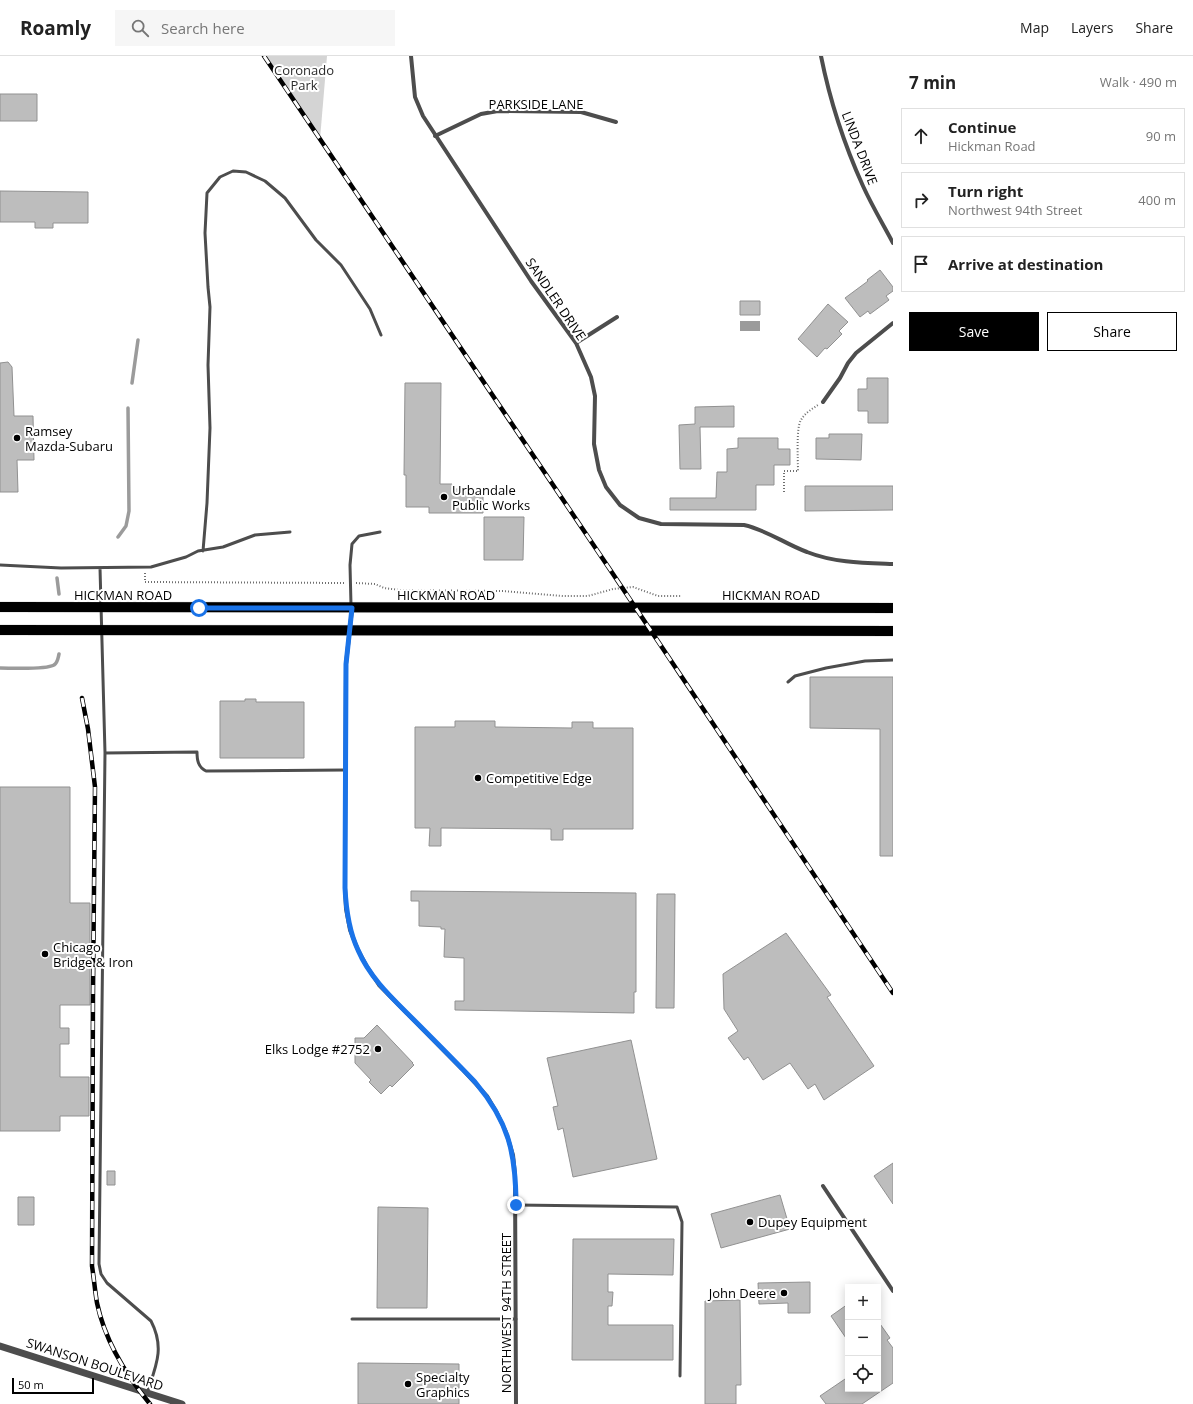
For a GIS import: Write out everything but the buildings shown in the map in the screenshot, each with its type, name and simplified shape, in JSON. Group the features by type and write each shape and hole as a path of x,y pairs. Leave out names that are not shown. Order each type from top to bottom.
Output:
{"main road":[{"name":"HICKMAN ROAD","path":"0,607 893,608"},
{"path":"0,630 893,631"}],"street":[{"name":"SANDLER DRIVE","path":"411,56 415,97 423,116 531,281 576,343 591,377 595,396 594,444 599,470 606,487 620,505 639,518 661,524 744,525 757,528 806,552 825,558 850,562 893,564"},
{"name":"LINDA DRIVE","path":"822,56 828,88 843,139 864,188 893,243"},
{"name":"PARKSIDE LANE","path":"435,136 481,114 498,111 581,112 616,122"},
{"path":"576,343 617,317"},
{"path":"823,402 856,353 893,323"},
{"name":"NORTHWEST 94TH STREET","path":"352,608 346,664 345,770 345,888 346,909 350,930 358,950 379,985 475,1082 487,1096 506,1132 513,1155 515,1175 516,1404"},
{"path":"823,1186 893,1291"},
{"name":"SWANSON BOULEVARD","path":"0,1346 182,1404"}],"lane":[{"path":"203,551 207,503 210,428 208,365 210,307 205,233 206,193 220,177 234,172 246,172 265,181 285,198 316,240 341,265 370,309 382,335"},
{"path":"0,565 61,568 145,568 203,551 224,547 255,535 290,532"},
{"path":"352,608 350,583 352,544 359,536 380,532"},
{"path":"100,568 105,753 99,1264 100,1274 107,1283 151,1321 158,1337 158,1357 147,1393"},
{"path":"788,682 795,676 826,668 865,661 893,660"},
{"path":"105,753 197,752 199,766 206,771 345,770"},
{"path":"516,1205 677,1207 682,1222 680,1376"},
{"path":"352,1319 516,1319"}],"path":[{"path":"784,492 784,470 798,471 798,430 800,420 823,402"},
{"path":"145,568 146,582 350,583 375,584 384,588 400,590 503,591 563,596 588,596 613,589 633,588 658,596 688,596"}],"green space":[{"name":"Coronado Park","path":"264,56 327,56 320,139"}],"shaded area":[{"path":"740,321 760,321 760,331 740,331"}],"waterway":[{"path":"132,383 138,340"},
{"path":"118,537 126,526 129,511 128,408"},
{"path":"57,578 59,594"},
{"path":"0,668 50,667 56,663 59,654"}],"railway":[{"path":"264,56 893,993"},
{"path":"82,698 88,729 95,787 92,1266 97,1303 105,1331 125,1369 150,1404"}],"place":[{"name":"Ramsey Mazda-Subaru","path":"17,438"},
{"name":"Urbandale Public Works","path":"444,497"},
{"name":"Competitive Edge","path":"478,778"},
{"name":"Chicago Bridge & Iron","path":"45,954"},
{"name":"Elks Lodge #2752","path":"378,1049"},
{"name":"Dupey Equipment","path":"750,1222"},
{"name":"John Deere","path":"784,1293"},
{"name":"Specialty Graphics","path":"408,1384"}],"route":[{"path":"199,608 352,608 346,664 345,888 346,909 350,930 358,950 379,985 462,1068 487,1096 506,1132 513,1155 516,1205"}]}
